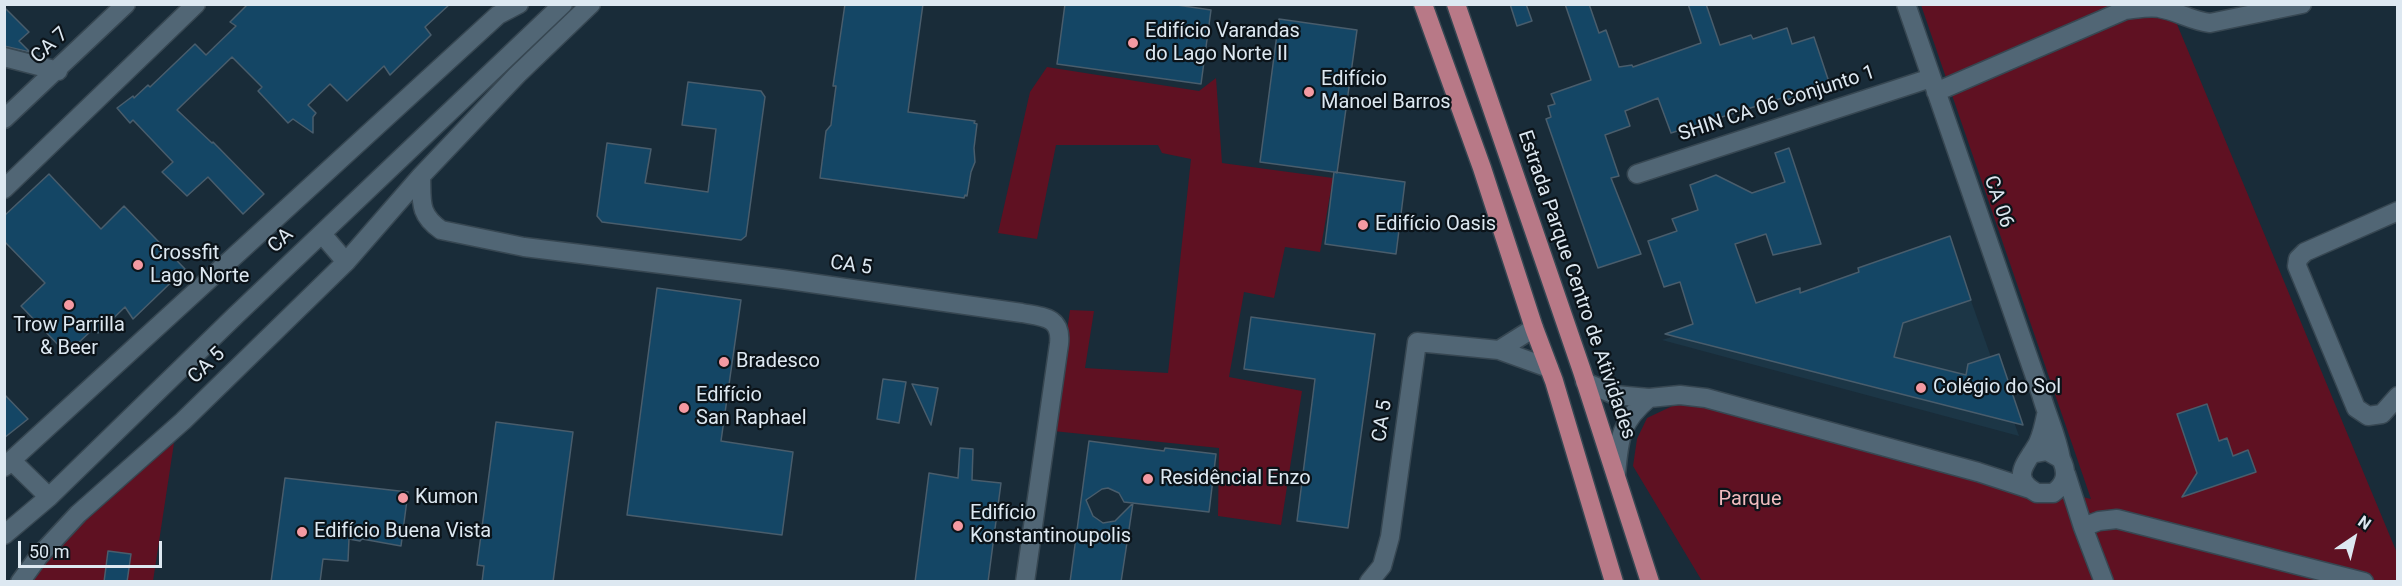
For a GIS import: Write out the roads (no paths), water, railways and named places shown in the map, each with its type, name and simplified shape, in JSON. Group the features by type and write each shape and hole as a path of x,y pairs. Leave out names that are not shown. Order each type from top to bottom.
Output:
{"main road":[{"path":"1423,4 1482,168 1549,368 1614,582"},
{"name":"Estrada Parque Centro de Atividades","path":"1456,4 1585,382 1650,582"}],"street":[{"name":"CA 7","path":"4,118 126,4"},
{"path":"4,189 196,4"},
{"path":"50,497 8,464 498,15 519,4"},
{"name":"CA","path":"4,535 50,497 197,355 235,315 563,4"},
{"name":"CA 5","path":"20,582 39,556 78,514 183,421 346,262 421,176 517,75 591,4"},
{"name":"CA 06","path":"1906,4 2041,394 2046,415 2052,426 2083,527 2104,582"},
{"name":"SHIN CA 06 Conjunto 1","path":"1637,174 1933,85 2125,10 2157,7 2186,10 2199,22 2210,24 2302,4"},
{"path":"4,57 58,70"},
{"name":"CA 5","path":"421,176 424,214 441,230 524,247 1022,313 1051,320 1059,331 1059,344 1025,582"},
{"path":"2397,211 2305,252 2298,259 2297,266 2356,408 2368,416 2382,414 2397,396"},
{"path":"322,234 346,262"},
{"path":"1499,350 1534,328"},
{"name":"CA 5","path":"1369,582 1382,566 1390,537 1417,342 1499,350 1549,368"},
{"path":"1585,382 1615,395 1649,398 1680,395 1706,399 1978,472 2030,489"},
{"path":"1616,475 1618,440 1633,413 1649,398"},
{"path":"1978,472 2029,457 2047,451 2064,466 2059,488 2053,493 2037,494 2024,483 2022,475 2029,457 2040,437 2046,415"},
{"path":"2083,527 2099,521 2117,519 2364,582"}],"place":[{"name":"Edifício Varandas do Lago Norte II","path":"1133,43"},
{"name":"Edifício Manoel Barros","path":"1309,92"},
{"name":"Edifício Oasis","path":"1363,225"},
{"name":"Crossfit Lago Norte","path":"138,265"},
{"name":"Trow Parrilla & Beer","path":"69,305"},
{"name":"Bradesco","path":"724,362"},
{"name":"Colégio do Sol","path":"1921,388"},
{"name":"Edifício San Raphael","path":"684,408"},
{"name":"Residêncial Enzo","path":"1148,479"},
{"name":"Kumon","path":"403,498"},
{"name":"Edifício Konstantinoupolis","path":"958,526"},
{"name":"Edifício Buena Vista","path":"302,532"}],"park label":[{"name":"Parque","path":"1750,500"}]}
